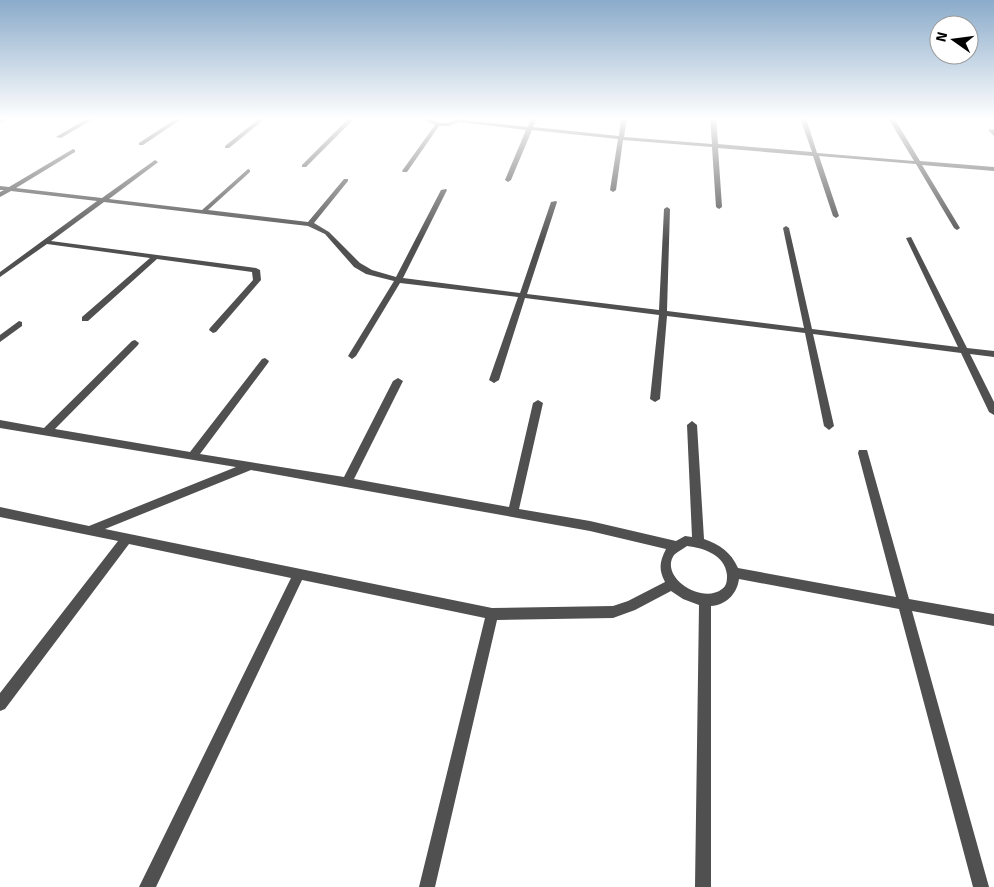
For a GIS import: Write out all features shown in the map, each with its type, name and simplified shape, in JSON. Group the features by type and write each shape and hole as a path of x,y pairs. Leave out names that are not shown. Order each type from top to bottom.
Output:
{"street":[{"path":"0,195 59,159"},
{"path":"304,166 311,159"},
{"path":"405,171 413,159"},
{"path":"508,180 516,159"},
{"path":"613,190 618,159"},
{"path":"716,159 720,207"},
{"path":"817,159 836,216"},
{"path":"877,159 994,169"},
{"path":"916,159 957,228"},
{"path":"0,275 155,162"},
{"path":"205,210 248,171"},
{"path":"310,224 346,180"},
{"path":"0,188 205,210 310,224 327,233 357,265 369,272 398,280 994,354"},
{"path":"352,356 398,280 444,190"},
{"path":"494,380 554,202"},
{"path":"655,399 663,312 667,209"},
{"path":"786,228 829,426"},
{"path":"909,238 994,412"},
{"path":"45,242 256,270 257,280 213,330"},
{"path":"85,319 155,257"},
{"path":"0,339 19,324"},
{"path":"46,432 135,343"},
{"path":"192,457 265,361"},
{"path":"347,482 398,382"},
{"path":"513,513 538,403"},
{"path":"0,424 347,482 633,535 675,546"},
{"path":"692,425 698,542"},
{"path":"863,453 981,887"},
{"path":"89,530 251,466"},
{"path":"0,512 492,614 612,612 631,606 672,584"},
{"path":"0,704 127,538"},
{"path":"685,541 698,542 720,552 729,562 733,573 732,584 727,593 718,599 705,601 687,596 672,584 665,562 668,553 675,546 685,541"},
{"path":"733,573 994,620"},
{"path":"147,887 299,574"},
{"path":"703,887 705,601"},
{"path":"427,887 492,614"}]}
